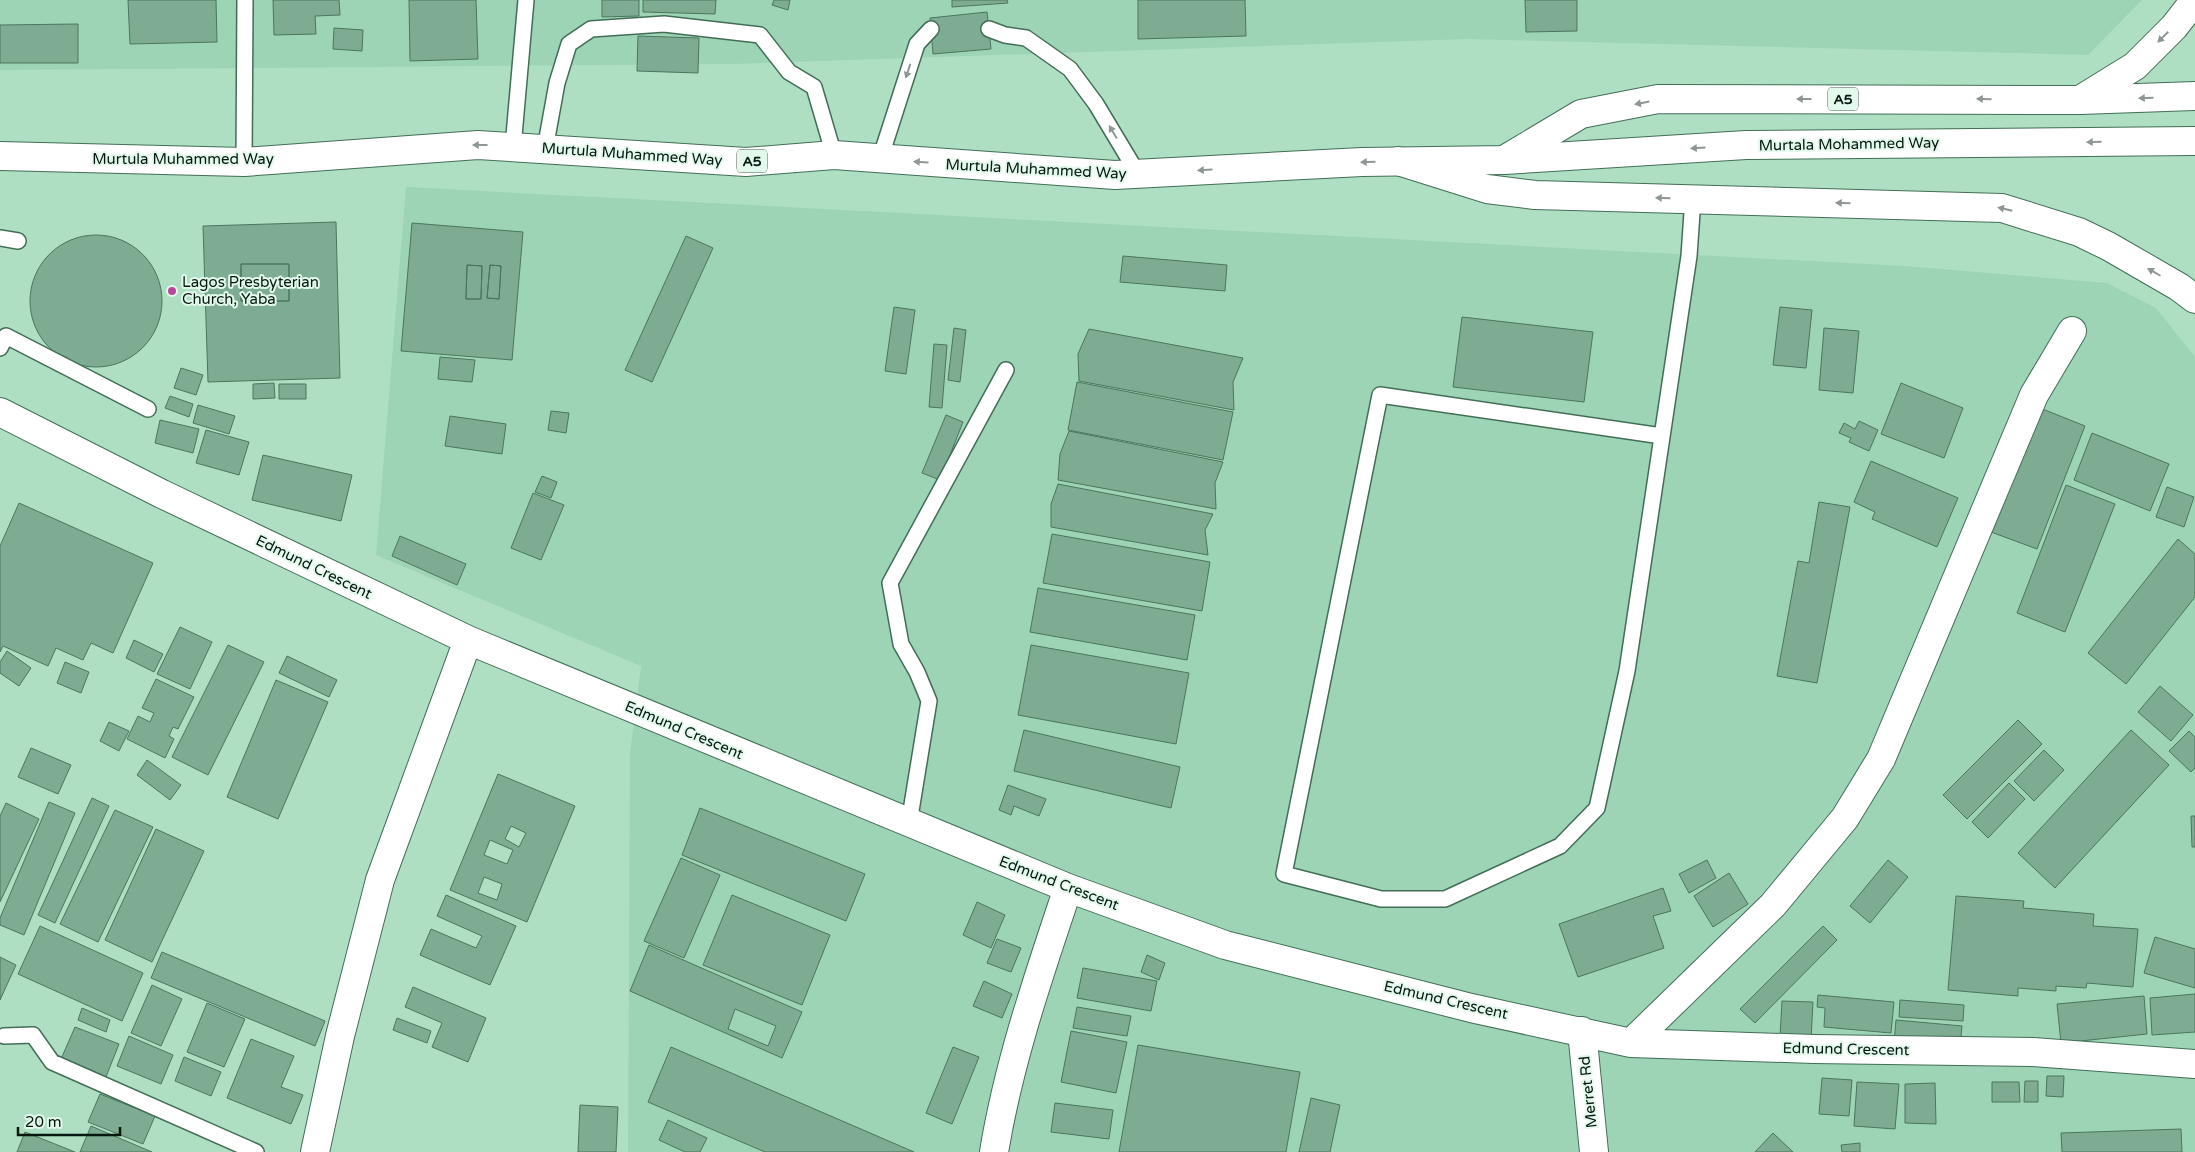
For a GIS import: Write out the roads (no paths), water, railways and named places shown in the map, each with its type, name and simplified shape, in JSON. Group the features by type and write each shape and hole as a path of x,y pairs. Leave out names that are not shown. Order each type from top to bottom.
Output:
{"main road":[{"path":"2080,100 2135,66 2174,27 2195,0"},
{"name":"A5","path":"1504,160 1580,114 1658,99 2080,100 2195,96"},
{"name":"Murtala Mohammed Way","path":"1504,160 1746,145 2195,141"},
{"name":"Murtula Muhammed Way","path":"0,156 244,162 478,145 746,162 834,155 1115,175 1398,161 1504,160"},
{"path":"1398,161 1487,189 1535,195 2002,208 2079,232 2132,260 2195,298"},
{"path":"1631,1042 1773,905 1846,818 1881,759 2034,395 2072,331"},
{"name":"Edmund Crescent","path":"0,412 162,494 468,640 1068,888 1225,945 1471,1008 1631,1042 1814,1049 2033,1052 2195,1064"},
{"path":"315,1152 340,1036 380,880 468,640"},
{"path":"994,1152 1002,1105 1026,1011 1068,888"},
{"name":"Merret Rd","path":"1582,1031 1594,1152"}],"lane":[{"path":"244,162 245,0"},
{"path":"513,147 526,0"},
{"path":"545,149 557,83 569,44 591,28 664,24 760,35 789,72 814,87 834,155"},
{"path":"880,159 918,44 931,29"},
{"path":"989,29 1005,35 1026,38 1070,70 1096,104 1138,174"},
{"path":"1662,436 1380,396 1284,874 1382,899 1445,899 1560,846 1597,808 1627,670 1689,256 1693,198"},
{"path":"0,238 18,241"},
{"path":"2,339 148,409"},
{"path":"908,823 929,700 918,672 901,644 890,583 1006,370"},
{"path":"4,1036 33,1035 52,1062 256,1152"}],"place":[{"name":"Lagos Presbyterian Church, Yaba","path":"172,291"}]}
